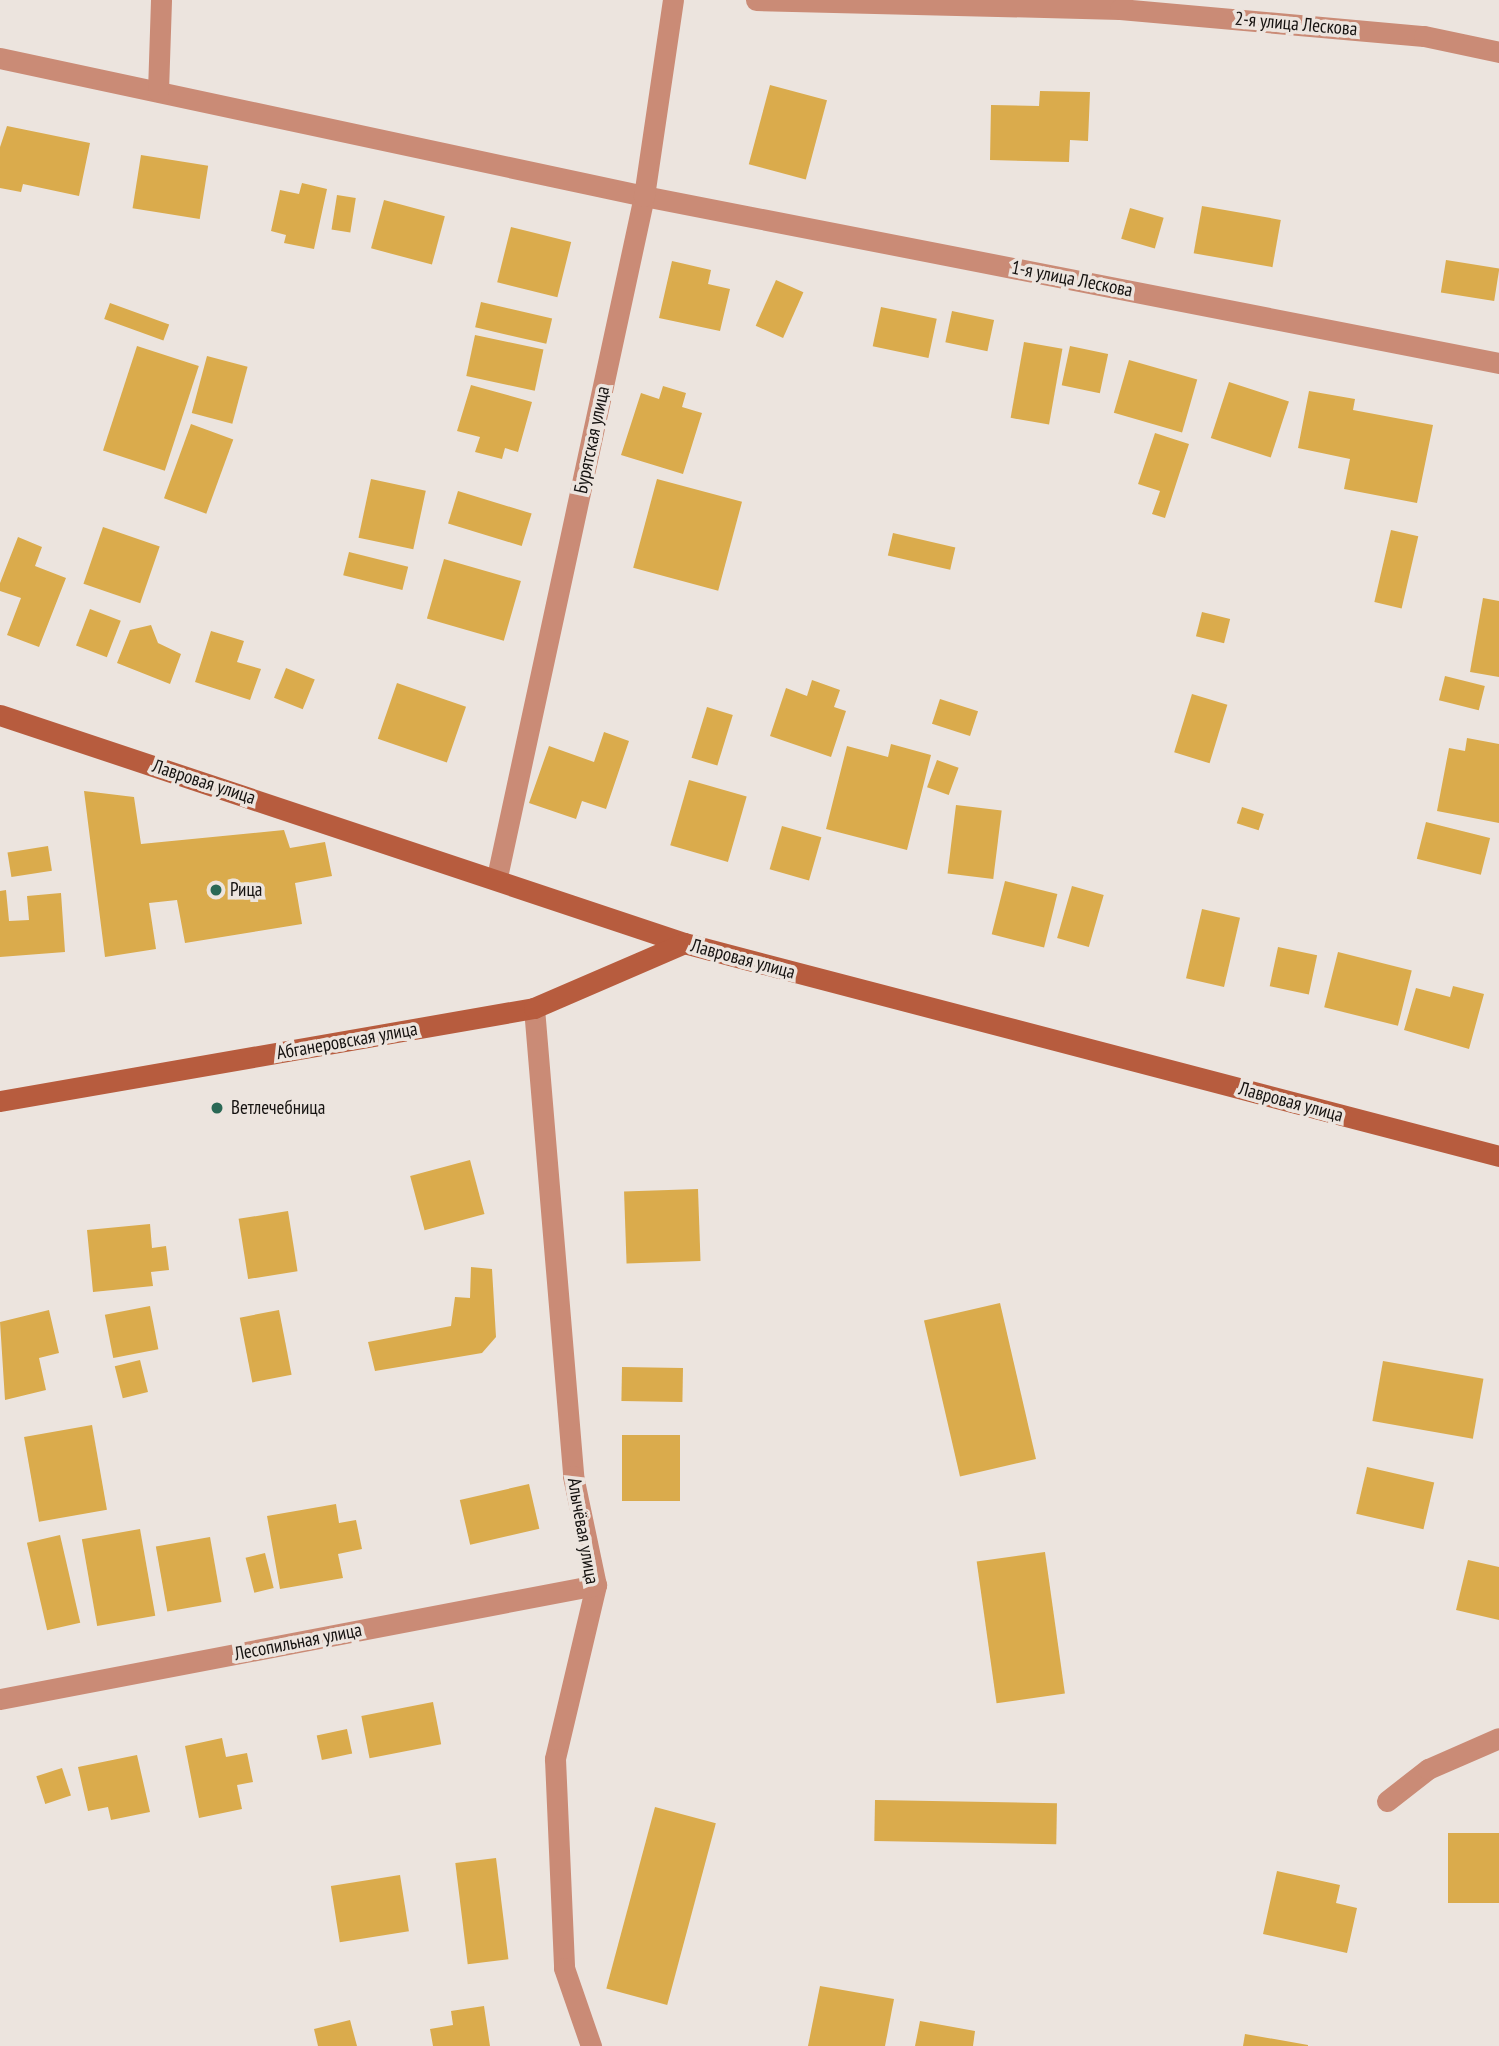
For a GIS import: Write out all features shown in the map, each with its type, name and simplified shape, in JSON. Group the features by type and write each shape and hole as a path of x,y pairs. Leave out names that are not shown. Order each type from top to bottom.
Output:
{"street":[{"path":"158,92 161,0"},
{"name":"Бурятская улица","path":"497,877 644,196 673,0"},
{"name":"2-я улица Лескова","path":"755,0 1120,4 1424,36 1499,52"},
{"name":"1-я улица Лескова","path":"0,58 644,196 1499,363"},
{"name":"Лавровая улица","path":"0,715 497,877 684,943 1499,1156"},
{"name":"Абганеровская улица","path":"0,1101 534,1008 684,943"},
{"name":"Алычёвая улица","path":"534,1008 573,1476 596,1585 555,1759 564,1968 592,2046"},
{"name":"Лесопильная улица","path":"0,1699 596,1585"},
{"path":"1387,1801 1428,1769 1499,1738"}],"building":[{"path":"770,85 827,100 806,179 749,164"},
{"path":"1040,91 1090,92 1088,141 1070,140 1069,162 990,160 991,105 1039,106"},
{"path":"7,126 90,143 79,196 23,184 21,192 0,188 0,147"},
{"path":"141,155 208,166 200,219 133,208"},
{"path":"302,183 327,189 314,249 284,243 286,235 271,231 280,190 299,194"},
{"path":"337,195 356,198 350,233 332,230"},
{"path":"384,200 445,216 432,265 371,248"},
{"path":"1202,206 1281,220 1272,267 1194,253"},
{"path":"1130,208 1164,218 1155,248 1121,239"},
{"path":"511,227 571,242 557,297 497,282"},
{"path":"1446,260 1499,268 1494,301 1441,293"},
{"path":"672,261 711,270 708,284 730,289 720,331 659,318"},
{"path":"776,280 803,292 783,338 756,326"},
{"path":"481,302 552,318 546,344 475,327"},
{"path":"110,303 169,325 163,341 104,319"},
{"path":"881,307 937,319 928,358 873,346"},
{"path":"952,311 994,320 987,351 945,342"},
{"path":"475,335 543,350 535,391 466,376"},
{"path":"1024,342 1062,349 1049,425 1011,418"},
{"path":"137,346 199,366 165,471 103,451"},
{"path":"1070,346 1108,354 1100,393 1062,385"},
{"path":"207,356 248,367 232,424 192,413"},
{"path":"1129,360 1197,380 1182,432 1114,413"},
{"path":"1229,382 1289,401 1271,458 1211,438"},
{"path":"471,385 532,402 518,452 505,448 502,459 475,452 480,437 457,431"},
{"path":"663,386 686,393 682,407 702,413 683,474 621,455 641,393 659,399"},
{"path":"1309,391 1355,399 1353,410 1433,425 1417,503 1344,489 1350,459 1298,448"},
{"path":"191,424 233,439 206,514 164,498"},
{"path":"1155,433 1189,444 1165,518 1152,514 1160,491 1138,484"},
{"path":"371,479 426,491 413,549 359,538"},
{"path":"657,479 742,502 718,591 633,568"},
{"path":"458,491 532,514 522,546 448,524"},
{"path":"103,527 160,547 140,603 83,584"},
{"path":"1391,530 1418,536 1402,608 1374,602"},
{"path":"893,533 955,547 950,570 888,555"},
{"path":"18,537 42,547 35,566 66,578 39,647 7,635 21,598 0,591 0,583"},
{"path":"349,552 408,567 402,590 343,575"},
{"path":"444,559 521,581 504,641 427,619"},
{"path":"1483,598 1499,601 1499,677 1470,672"},
{"path":"90,609 121,621 107,657 76,645"},
{"path":"1202,612 1230,619 1224,643 1196,636"},
{"path":"151,625 158,643 181,654 170,684 117,663 130,630"},
{"path":"211,631 244,641 237,662 261,669 250,700 195,682"},
{"path":"286,668 315,680 303,709 274,698"},
{"path":"1445,676 1485,686 1479,710 1439,700"},
{"path":"812,680 840,690 834,707 846,711 831,757 770,736 786,688 807,696"},
{"path":"397,683 466,707 447,763 378,739"},
{"path":"1192,694 1227,705 1210,763 1174,752"},
{"path":"940,699 978,711 970,736 932,724"},
{"path":"707,707 733,715 717,766 692,758"},
{"path":"604,732 629,741 606,809 582,801 576,819 529,803 549,746 594,762"},
{"path":"1467,738 1499,744 1499,823 1437,811 1449,748 1465,751"},
{"path":"891,744 931,755 907,850 826,829 847,746 888,757"},
{"path":"937,760 959,768 949,795 927,787"},
{"path":"689,780 747,797 728,862 670,845"},
{"path":"84,791 134,797 141,844 284,830 290,848 325,842 332,876 295,883 302,924 185,943 177,900 149,903 156,949 105,957"},
{"path":"956,805 1002,811 993,879 948,873"},
{"path":"1242,807 1264,814 1259,830 1237,823"},
{"path":"1426,822 1490,838 1481,875 1417,859"},
{"path":"782,826 821,837 809,881 770,869"},
{"path":"48,846 52,871 11,877 8,852"},
{"path":"1005,881 1057,894 1044,947 992,934"},
{"path":"1072,886 1104,895 1089,947 1057,938"},
{"path":"6,890 9,921 29,920 27,896 61,893 65,952 0,957 0,891"},
{"path":"1202,909 1240,918 1224,987 1186,978"},
{"path":"1278,947 1317,955 1309,994 1270,986"},
{"path":"1338,952 1412,970 1398,1026 1324,1007"},
{"path":"1453,986 1484,994 1469,1049 1404,1030 1416,988 1450,997"},
{"path":"470,1160 484,1214 425,1230 410,1176"},
{"path":"698,1189 701,1261 627,1264 624,1192"},
{"path":"288,1211 298,1271 248,1279 239,1219"},
{"path":"150,1224 152,1248 166,1246 169,1270 151,1272 153,1286 93,1292 87,1230"},
{"path":"471,1267 492,1269 496,1337 482,1353 375,1371 368,1342 451,1326 455,1297 470,1298"},
{"path":"1000,1303 1036,1459 960,1476 924,1321"},
{"path":"150,1306 158,1349 113,1358 105,1315"},
{"path":"49,1310 59,1353 39,1358 46,1390 5,1400 0,1322"},
{"path":"279,1310 292,1375 252,1382 240,1318"},
{"path":"140,1360 148,1392 123,1398 115,1366"},
{"path":"1383,1361 1483,1379 1473,1439 1372,1421"},
{"path":"622,1367 683,1368 682,1402 621,1401"},
{"path":"92,1425 107,1510 39,1522 24,1437"},
{"path":"622,1435 680,1435 680,1501 622,1501"},
{"path":"1367,1467 1434,1483 1423,1529 1356,1514"},
{"path":"529,1484 539,1529 470,1545 460,1500"},
{"path":"336,1504 339,1523 356,1520 362,1549 338,1554 343,1578 280,1589 267,1516"},
{"path":"140,1529 155,1616 97,1626 82,1539"},
{"path":"60,1535 80,1623 47,1630 27,1543"},
{"path":"210,1537 221,1602 167,1612 156,1547"},
{"path":"1045,1552 1065,1694 997,1703 977,1562"},
{"path":"265,1553 274,1588 254,1593 246,1558"},
{"path":"1468,1560 1499,1567 1499,1620 1456,1610"},
{"path":"433,1702 441,1744 370,1758 361,1716"},
{"path":"347,1729 352,1753 322,1760 317,1735"},
{"path":"222,1738 226,1757 247,1753 253,1782 237,1785 242,1809 199,1818 185,1746"},
{"path":"137,1755 150,1812 111,1820 108,1807 88,1811 78,1767"},
{"path":"62,1768 71,1796 45,1804 36,1776"},
{"path":"875,1800 1057,1803 1056,1844 874,1841"},
{"path":"655,1807 716,1823 667,2005 606,1989"},
{"path":"1448,1833 1499,1833 1499,1903 1448,1903"},
{"path":"496,1858 508,1959 468,1964 455,1863"},
{"path":"1277,1871 1340,1885 1336,1903 1357,1908 1347,1953 1263,1934"},
{"path":"400,1875 409,1931 340,1942 331,1886"},
{"path":"820,1986 894,1999 885,2046 808,2046"},
{"path":"484,2006 490,2046 433,2046 430,2029 453,2025 451,2011"},
{"path":"350,2020 357,2046 318,2046 314,2029"},
{"path":"920,2021 975,2031 973,2046 915,2046"},
{"path":"1245,2034 1308,2045 1308,2046 1243,2046"}],"place":[{"name":"Рица","path":"216,890"},
{"name":"Ветлечебница","path":"217,1108"}]}
